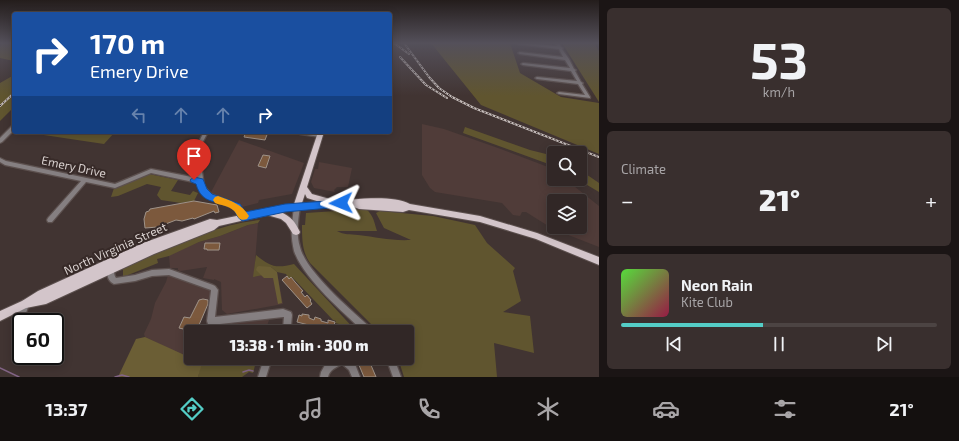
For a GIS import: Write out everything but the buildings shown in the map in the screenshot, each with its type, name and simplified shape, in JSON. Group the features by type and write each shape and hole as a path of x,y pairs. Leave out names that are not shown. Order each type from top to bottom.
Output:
{"main road":[{"path":"297,206 320,134"},
{"path":"303,187 313,198 336,204"},
{"name":"North Virginia Street","path":"0,316 25,304 43,301 111,266 211,228 217,223 243,216 297,206 351,203 359,206 403,209 409,206 450,213 496,224 552,242 599,261"},
{"path":"262,212 286,217 292,223 296,232"}],"street":[{"path":"558,93 588,97 568,61"},
{"path":"523,64 574,70"},
{"path":"537,78 581,83"},
{"path":"0,141 12,129"},
{"path":"205,134 197,149 201,187 211,198 236,207 243,216"},
{"name":"Emery Drive","path":"0,160 5,163 115,186 151,171 200,181"},
{"path":"50,220 85,180"},
{"path":"297,206 297,252 305,266 362,325"},
{"path":"111,266 111,278 117,281 152,273 172,273 215,290 211,321 283,313 288,315 287,325"},
{"path":"22,313 25,304"},
{"path":"262,377 266,365"},
{"path":"324,377 325,370 332,365"},
{"path":"350,365 356,377"},
{"path":"393,365 397,377"}],"shaded area":[{"path":"445,61 516,61 520,73 561,97 599,103 599,154 587,149 587,146 580,146 481,105"},
{"path":"573,61 599,61 599,102"},
{"path":"12,76 12,109 0,121 0,83"},
{"path":"422,124 444,129 547,167 547,186 574,186 584,194 547,194 547,225 526,212 522,212 520,216 513,215 502,203 435,192 430,188 422,175"},
{"path":"465,127 530,150 547,154 547,163 463,133"},
{"path":"37,134 113,134 104,144"},
{"path":"239,140 304,163 292,194 259,200 258,203 242,207 210,194"},
{"path":"319,162 352,168 348,187 337,187 334,190 335,192 314,188 311,182 315,169 318,169"},
{"path":"149,174 178,180 171,191 190,195 193,191 198,193 194,201 181,203 161,200 157,195 161,187 147,184 118,196 111,197 114,188"},
{"path":"587,175 599,183 599,192 587,185"},
{"path":"587,196 599,206 599,247 566,234 587,234"},
{"path":"366,209 372,217 377,231 337,231 345,234 397,240 411,240 384,228 376,213 380,211 433,216 475,225 487,243 515,268 513,271 521,301 503,312 530,316 534,353 494,343 497,377 404,377 400,365 414,365 414,325 372,325 310,263 307,259 302,240 302,225 305,225 306,213"},
{"path":"260,220 258,223 199,242 169,256 157,259 158,263 123,277 123,268 172,246 208,232 243,222"},
{"path":"258,223 254,276 277,272 283,304 227,314 222,310 221,282 214,279 203,278 207,267 180,271 178,268 170,268 169,255 199,242"},
{"path":"256,255 273,266 294,264 351,325 339,325 335,323 336,321 333,320 292,277 289,279 286,274 277,272 271,267 263,275 253,277"},
{"path":"259,266 271,267 277,272 282,303 278,304 273,278 264,278 256,270"},
{"path":"168,275 212,291 199,325 184,325 184,352 182,355 145,337 144,334 151,319 155,303"},
{"path":"260,319 269,320 267,325 231,324"},
{"path":"145,337 184,355 184,365 201,365 198,377 118,377 136,339"},
{"path":"201,365 255,365 253,373 249,372 242,377 198,377"}],"waterway":[{"path":"0,368 19,377"},
{"path":"243,372 249,370 253,371"},
{"path":"115,377 122,375 129,377"}],"railway":[{"path":"403,61 426,85 447,98"},
{"path":"417,61 439,88 452,97 474,108 599,157"},
{"path":"0,106 12,95"}],"slow traffic":[{"path":"218,200 236,207 244,216"}],"route":[{"path":"194,180 200,181 202,190 211,198 236,207 243,216 285,208 341,203"}]}
